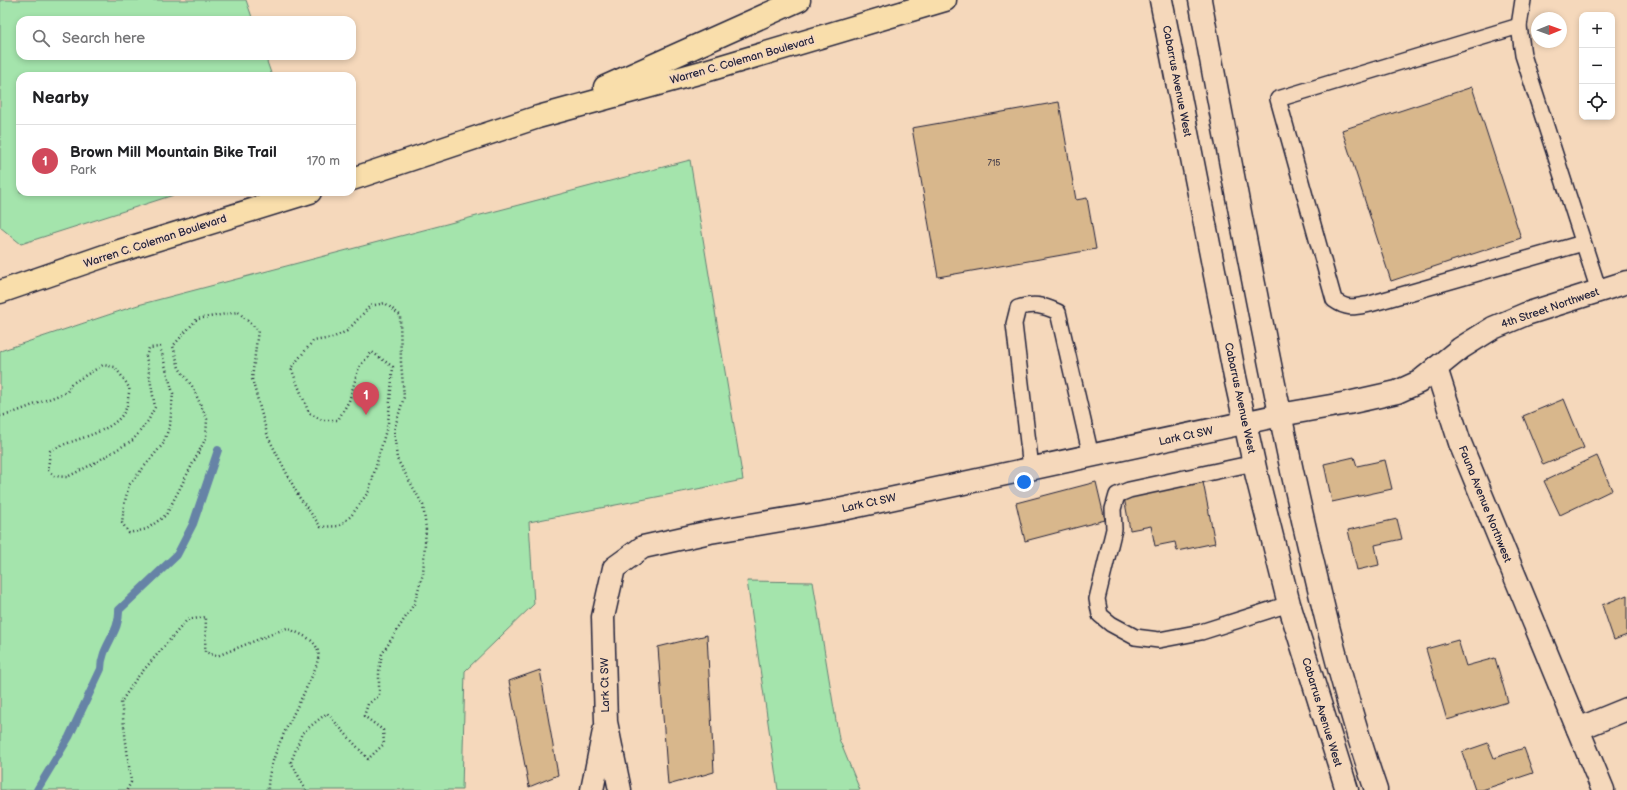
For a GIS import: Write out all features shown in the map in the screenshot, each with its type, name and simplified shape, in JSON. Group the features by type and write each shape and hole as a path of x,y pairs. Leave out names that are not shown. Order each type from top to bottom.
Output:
{"highway":[{"name":"Warren C. Coleman Boulevard","path":"538,117 717,38 776,4 799,0"},
{"name":"Warren C. Coleman Boulevard","path":"356,178 538,117 702,72 945,0"},
{"name":"Warren C. Coleman Boulevard","path":"0,292 113,253 297,196"}],"street":[{"name":"Cabarrus Avenue West","path":"1161,0 1245,423 1270,533 1289,604 1347,790"},
{"path":"1200,0 1280,415 1309,551 1323,611 1356,728 1376,790"},
{"name":"4th Street Northwest","path":"1436,368 1460,348 1493,328 1526,314 1627,282"},
{"path":"1280,415 1348,403 1397,392 1419,382 1436,368"},
{"name":"Fauna Avenue Northwest","path":"1436,368 1460,443 1603,790"},
{"name":"Lark Ct SW","path":"620,790 606,722 603,617 614,568 643,547 710,532 834,511 1280,415"},
{"path":"1578,729 1627,709"},
{"name":"Lark Ct SW","path":"592,790 606,722"}],"lane":[{"path":"1523,0 1519,26 1523,55 1599,291"},
{"path":"1519,26 1278,100 1334,300 1342,306 1355,307 1370,304 1584,243"},
{"path":"1031,468 1014,324 1018,308 1028,305 1042,306 1058,312 1091,456"},
{"path":"1254,464 1129,490 1117,495 1112,509 1114,529 1097,598 1100,615 1111,624 1135,637 1159,640 1201,632 1289,604"}],"path":[{"path":"0,416 10,414 67,392 71,384 103,365 115,367 129,388 128,405 116,422 84,438 60,445 50,451 48,470 54,476 67,477 91,465 133,440 148,421 155,407 146,356 148,348 160,347 173,393 170,425 163,444 129,484 124,505 122,523 129,533 147,529 166,515 206,438 207,419 192,386 179,368 173,346 197,319 238,312 258,330 252,379 268,437 299,497 321,528 340,526 351,516 369,492 388,423 393,367 372,352 359,367 349,402 338,420 322,420 310,413 291,368 314,341 332,338 347,331 370,306 385,303 400,315 401,362 404,397 394,430 397,459 423,505 426,528 423,574 414,604 382,654 379,671 379,696 368,704 364,716 383,730 384,744 368,759 327,713 302,732 291,762 306,790"},
{"path":"127,790 131,782 121,702 136,679 186,620 206,617 205,652 217,656 286,628 311,640 318,651 316,666 272,764 268,790"}],"green space":[{"path":"0,0 246,0 252,16 16,16 16,60 266,60 271,72 16,72 16,196 171,196 21,244 0,227"},
{"path":"690,160 743,480 529,522 534,604 465,671 462,790 0,790 0,351 138,305"},
{"path":"747,581 813,582 839,739 860,790 778,790"}],"building":[{"path":"1472,87 1521,238 1391,281 1342,130"},
{"path":"1059,102 1076,200 1087,198 1096,249 938,277 912,128"},
{"path":"1564,399 1584,448 1543,465 1523,416"},
{"path":"1597,456 1612,490 1560,515 1544,481"},
{"path":"1354,457 1357,466 1385,460 1392,489 1332,502 1324,464"},
{"path":"1096,482 1105,520 1025,541 1016,503"},
{"path":"1203,482 1215,543 1177,551 1175,542 1155,546 1151,526 1130,530 1124,497"},
{"path":"1397,519 1402,539 1375,545 1379,565 1357,570 1348,530"},
{"path":"1627,595 1627,635 1614,640 1602,605"},
{"path":"707,635 714,772 668,785 658,647"},
{"path":"1458,640 1466,666 1495,658 1508,702 1447,720 1426,649"},
{"path":"540,670 558,775 529,787 509,681"},
{"path":"1488,743 1494,758 1524,748 1533,773 1482,790 1475,790 1462,752"}],"waterway":[{"path":"37,790 69,737 101,669 104,653 117,626 119,610 177,555 193,524 218,450"}],"place":[{"name":"Brown Mill Mountain Bike Trail","path":"366,415"}]}
